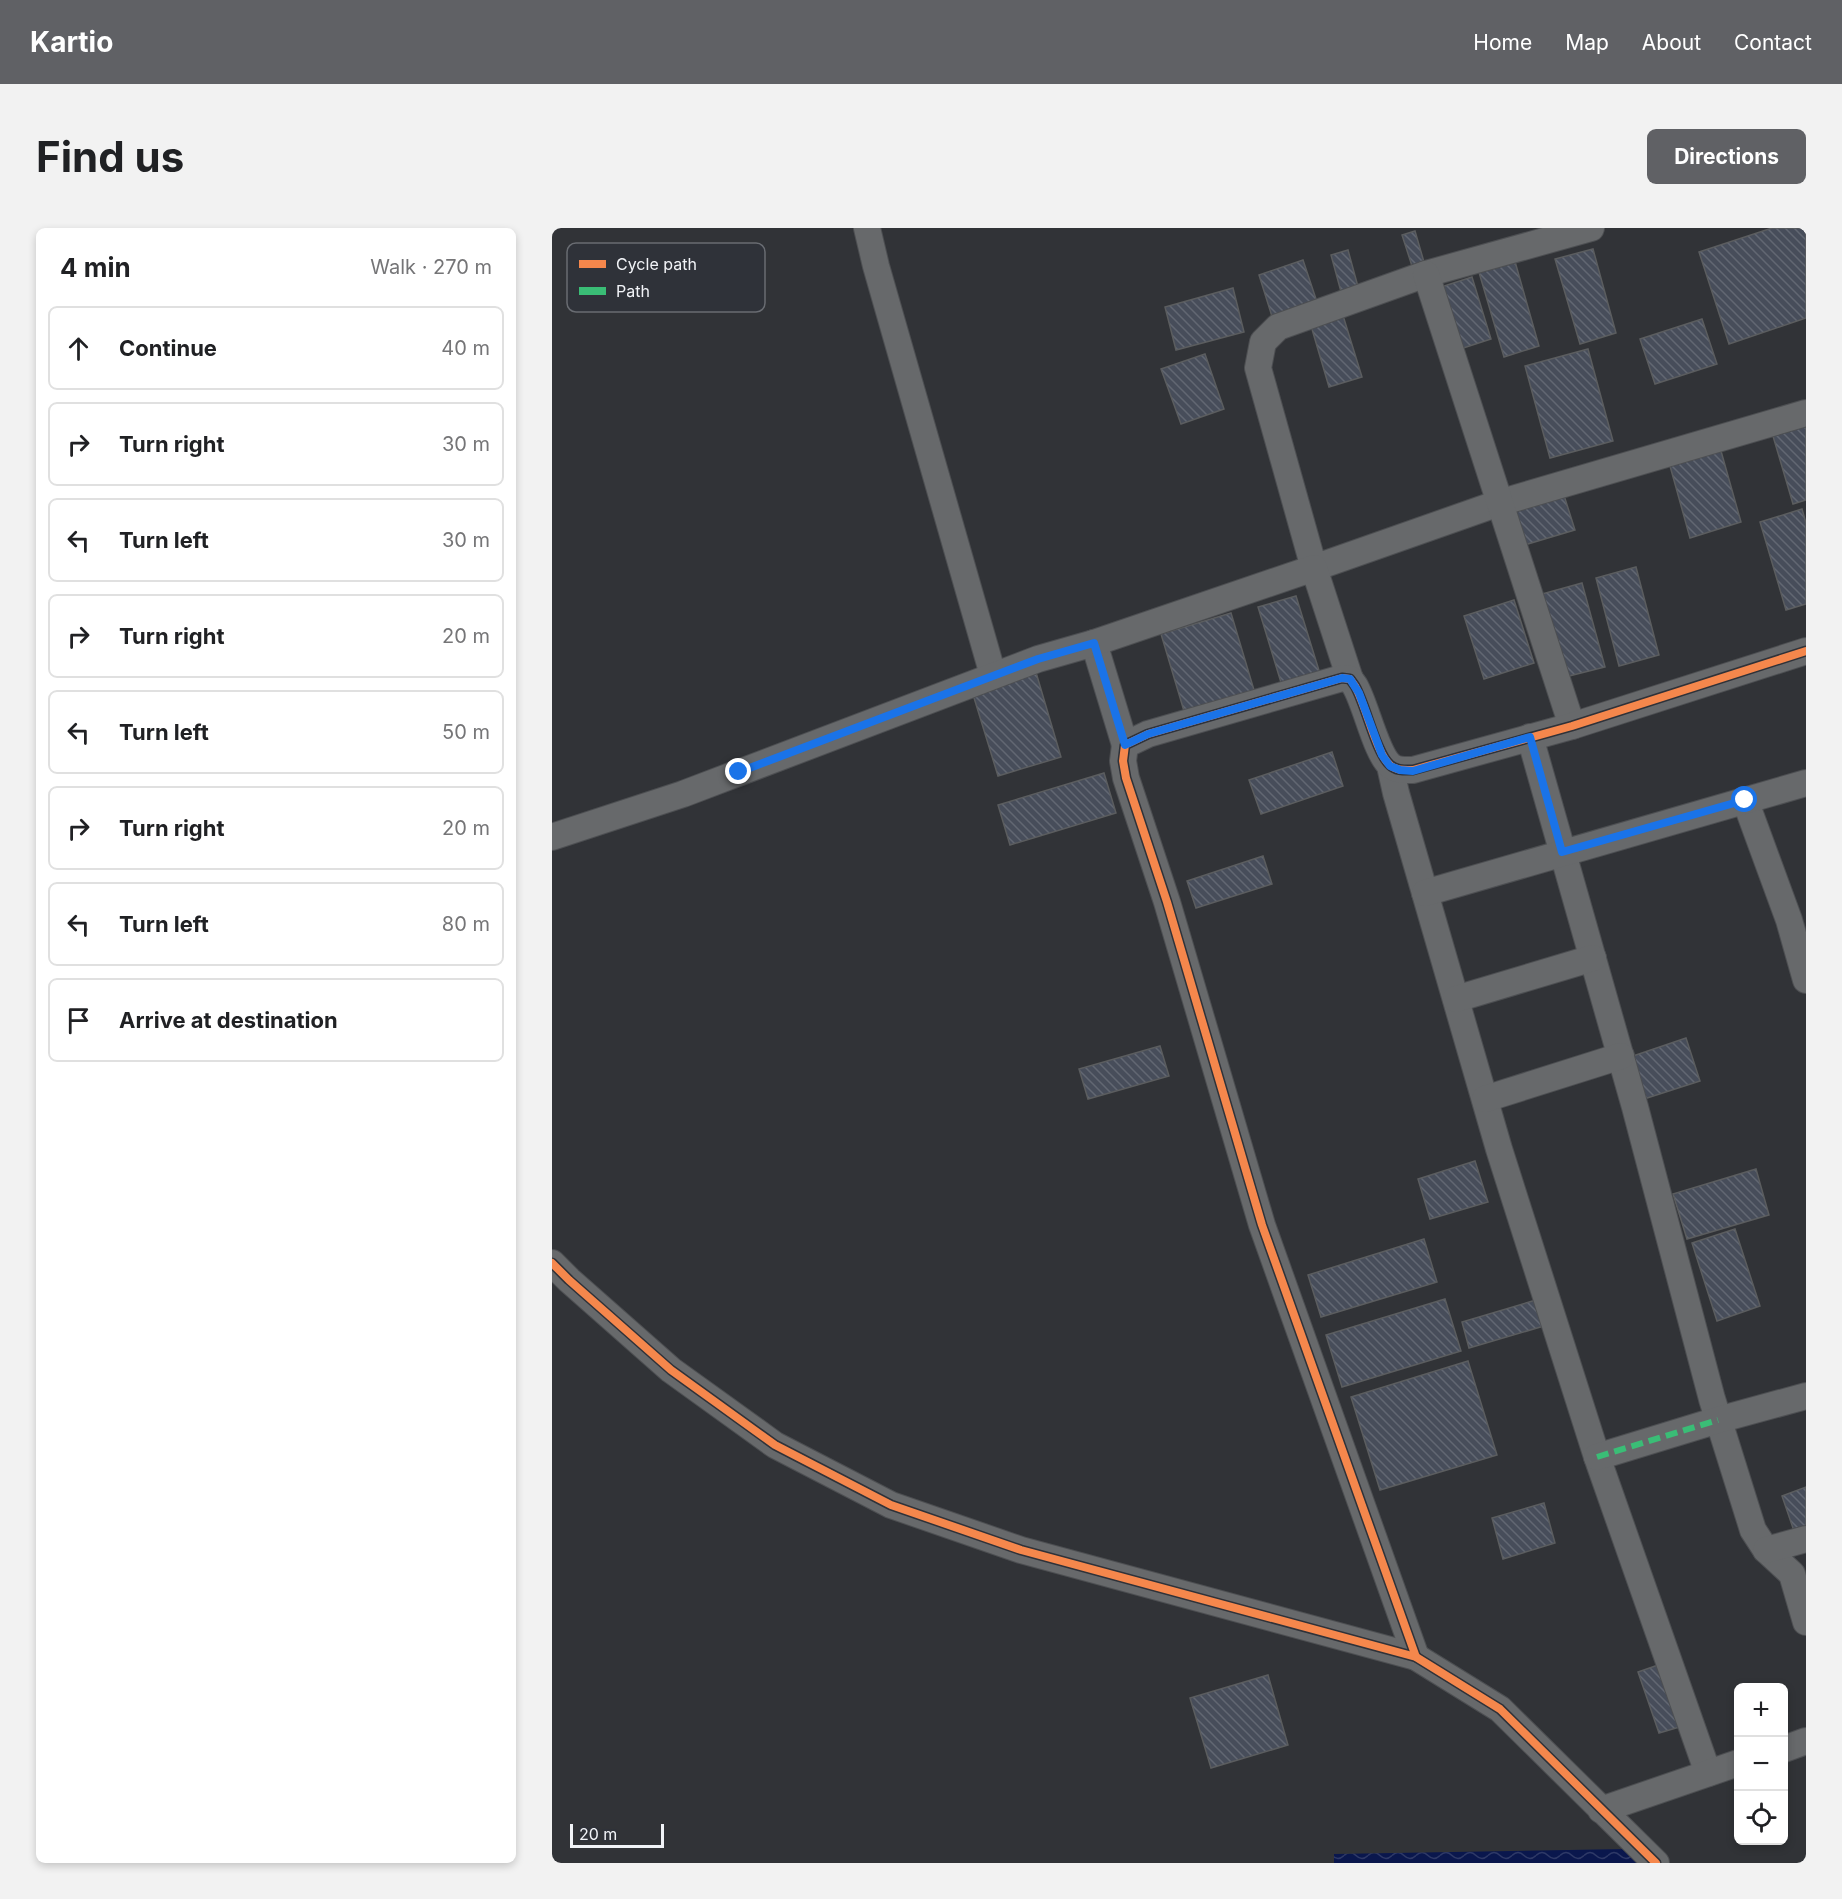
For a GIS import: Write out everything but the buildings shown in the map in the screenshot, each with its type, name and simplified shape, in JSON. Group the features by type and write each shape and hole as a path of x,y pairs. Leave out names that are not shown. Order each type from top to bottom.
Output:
{"street":[{"path":"867,228 993,675"},
{"path":"1591,228 1426,274 1278,327 1263,342 1258,368 1314,568 1350,679 1359,693 1382,755 1390,766 1499,1149 1597,1457 1708,1773"},
{"path":"1426,274 1572,726"},
{"path":"552,837 683,794 1038,659 1094,643 1499,503 1806,413"},
{"path":"1094,643 1125,745 1123,761 1126,778 1167,902 1262,1225 1416,1658"},
{"path":"1390,766 1413,771 1572,726 1806,651"},
{"path":"1125,745 1148,734 1334,680 1350,679"},
{"path":"1530,737 1621,1056 1718,1420 1753,1530 1766,1550 1792,1574 1806,1622"},
{"path":"1425,893 1806,783"},
{"path":"1745,800 1790,920 1800,938 1806,980"},
{"path":"1456,999 1593,958"},
{"path":"1485,1099 1621,1056"},
{"path":"552,1263 671,1370 775,1445 891,1505 1021,1550 1416,1658 1500,1709 1656,1863"},
{"path":"1597,1457 1806,1396"},
{"path":"1766,1550 1806,1539"},
{"path":"1788,1748 1806,1742"},
{"path":"1601,1810 1734,1764"}],"water":[{"path":"1626,1849 1638,1863 1334,1863 1334,1854"}],"marked path":[{"path":"1597,1457 1718,1420"}],"cycle path":[{"path":"1416,1657 1262,1225 1167,902 1126,778 1123,761 1125,745 1148,734 1342,678 1350,679 1355,686 1385,759 1395,768 1413,770 1572,726 1806,651"},
{"path":"552,1263 671,1370 775,1445 891,1505 1021,1550 1416,1657 1500,1709 1656,1863"}],"route":[{"path":"739,772 1038,659 1094,643 1125,745 1148,734 1342,678 1350,679 1359,693 1382,755 1390,766 1400,770 1413,771 1530,737 1562,852 1745,800"}]}
